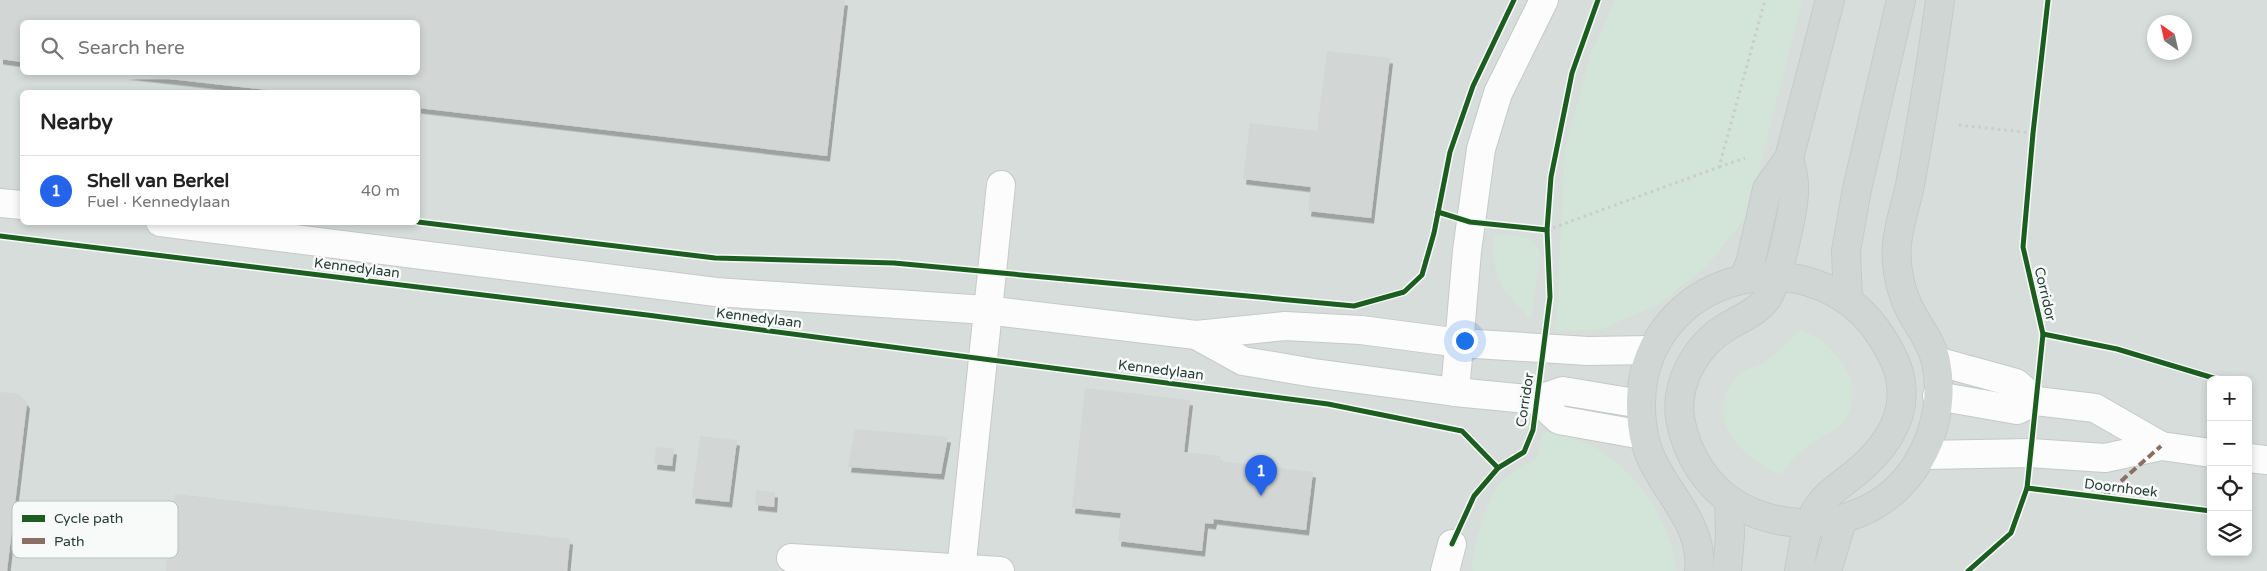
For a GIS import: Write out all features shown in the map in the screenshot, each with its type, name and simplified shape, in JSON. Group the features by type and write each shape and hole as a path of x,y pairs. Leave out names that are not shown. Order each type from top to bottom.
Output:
{"main road":[{"path":"1744,278 1751,260 1767,189 1789,158 1830,0"},
{"path":"1848,300 1846,250 1857,189 1901,0"},
{"path":"1789,158 1795,187 1782,256 1768,298 1757,309 1716,334 1687,371 1680,394 1680,417 1691,454 1701,472 1729,500 1764,516 1784,522 1842,521 1886,500 1907,478 1924,455 1935,421 1937,396 1936,361 1927,338 1910,308 1899,279 1897,244 1910,187 1940,0"},
{"path":"1699,571 1700,561 1696,536 1686,514 1649,454 1643,435 1642,404 1644,376 1652,350 1670,323 1692,303 1716,286 1744,278 1776,275 1819,286 1848,300 1876,329 1898,368 1902,386 1897,421 1879,452 1826,496 1817,508 1810,522 1800,571"},
{"path":"1902,386 1937,396"},
{"path":"1642,404 1680,417"},
{"path":"1727,571 1730,536 1729,500"},
{"path":"1827,571 1842,521"}],"street":[{"path":"1455,392 1467,250 1481,149 1498,93 1544,0"},
{"path":"961,569 1000,185"},
{"path":"0,203 20,205"},
{"name":"Kennedylaan","path":"184,225 716,292 986,310 1196,335 1285,326 1361,330 1460,343 1588,351 1652,350"},
{"name":"Kennedylaan","path":"1196,335 1244,361 1455,392 1537,400 1563,391 1642,404"},
{"path":"1936,361 2016,383 2036,401"},
{"name":"Doornhoek","path":"1937,396 2016,410 2036,401 2095,408 2161,446"},
{"path":"1537,400 1559,420 1643,435"},
{"name":"Doornhoek","path":"1924,455 2030,453 2106,458 2161,446 2207,452"},
{"path":"2252,458 2267,460"},
{"path":"1445,571 1452,544"},
{"path":"791,558 1000,571"}],"path":[{"path":"1537,229 1546,230 1719,166 1765,0"},
{"path":"2032,142 2034,124"},
{"path":"1959,125 2032,133"},
{"path":"1547,221 1547,240"}],"shaded area":[{"path":"0,0 2267,0 2267,571 0,571"}],"green space":[{"path":"1615,0 1802,0 1747,216 1707,266 1659,304 1600,330 1556,330 1565,148 1591,54"},
{"path":"1494,234 1528,237 1541,252 1531,320 1505,291 1500,282 1495,263"},
{"path":"1800,329 1825,344 1836,355 1845,367 1851,381 1853,395 1850,409 1842,423 1835,430 1804,449 1781,474 1752,458 1740,447 1730,434 1723,406 1728,390 1741,373 1773,356"},
{"path":"1543,431 1582,441 1594,447 1610,457 1638,484 1650,500 1668,534 1676,571 1473,571 1472,564 1476,542 1493,493 1505,479 1537,458"}],"building":[{"path":"0,0 845,0 827,156 420,108 420,90 267,90 134,75 420,75 420,20 20,20 20,62 0,59"},
{"path":"1327,51 1390,58 1371,218 1308,211 1311,187 1243,179 1250,123 1317,131"},
{"path":"1085,388 1190,400 1184,452 1220,456 1220,461 1313,472 1306,530 1214,519 1213,524 1205,523 1202,551 1118,541 1121,513 1072,508"},
{"path":"0,392 19,394 27,403 15,501 12,501 12,529 7,571 0,571"},
{"path":"855,429 948,437 941,474 848,467"},
{"path":"700,436 737,440 729,502 692,498"},
{"path":"656,447 674,449 672,466 654,464"},
{"path":"756,490 775,492 774,507 755,505"},
{"path":"175,494 570,539 567,571 166,571 168,558 178,558 178,501 174,501"}],"marked path":[{"path":"2103,497 2161,446"}],"cycle path":[{"path":"420,222 715,258 894,263 1354,306 1404,292 1422,275 1434,233 1450,152 1473,86 1514,0"},
{"name":"Corridor","path":"1452,544 1474,496 1498,468 1524,452 1533,430 1550,297 1547,230 1551,177 1572,73 1598,0"},
{"name":"Corridor","path":"1968,571 2011,533 2027,488 2043,334 2023,247 2033,133 2048,0"},
{"path":"1438,212 1470,222 1547,230"},
{"path":"0,236 647,315 1328,404 1462,431 1498,468"},
{"path":"2043,334 2117,349 2207,376"},
{"path":"2027,488 2207,510"}],"place":[{"name":"Shell van Berkel","path":"1261,496"}]}
